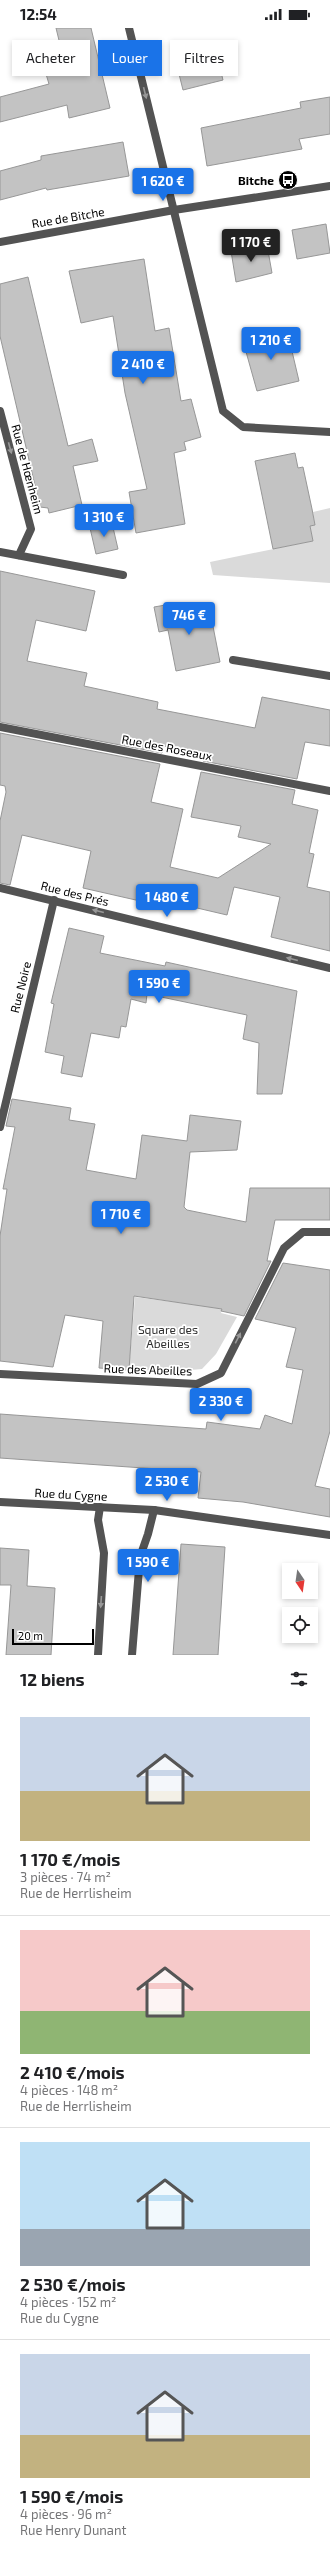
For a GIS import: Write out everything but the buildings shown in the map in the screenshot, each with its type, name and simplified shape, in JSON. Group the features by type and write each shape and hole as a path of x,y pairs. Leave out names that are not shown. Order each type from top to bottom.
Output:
{"street":[{"path":"129,28 223,411 243,427 330,432"},
{"name":"Rue de Bitche","path":"0,242 174,210 330,186"},
{"name":"Rue de Hœnheim","path":"0,411 31,529 19,555"},
{"path":"0,552 122,575"},
{"path":"233,660 330,676"},
{"name":"Rue des Roseaux","path":"0,727 330,790"},
{"name":"Rue des Prés","path":"0,888 330,968"},
{"name":"Rue Noire","path":"0,1126 4,1090 54,900"},
{"name":"Rue des Abeilles","path":"0,1374 196,1384 221,1373 284,1248 303,1232 330,1232"},
{"name":"Rue du Cygne","path":"0,1502 154,1510 330,1535"},
{"path":"98,1655 104,1554 98,1520 100,1507"},
{"path":"132,1655 140,1557 154,1510"}],"green space":[{"path":"330,508 330,583 213,575 210,562 313,541 310,526 315,525 313,512"},
{"name":"Square des Abeilles","path":"135,1297 197,1305 198,1303 222,1309 221,1313 237,1317 216,1354 202,1369 179,1371 129,1370"}],"place":[{"name":"Bitche","path":"288,180"}]}
